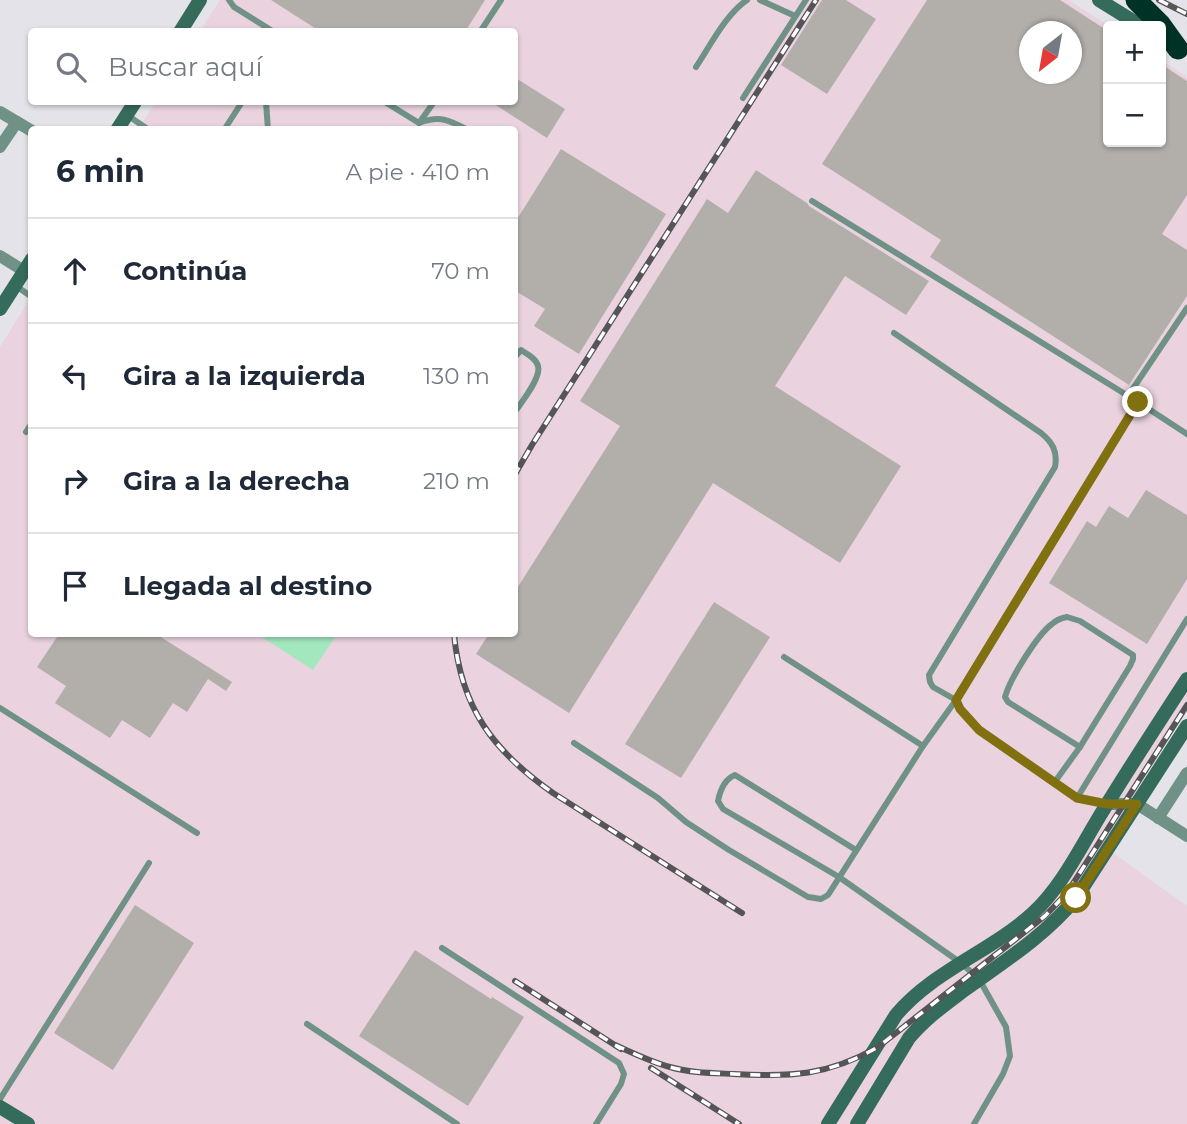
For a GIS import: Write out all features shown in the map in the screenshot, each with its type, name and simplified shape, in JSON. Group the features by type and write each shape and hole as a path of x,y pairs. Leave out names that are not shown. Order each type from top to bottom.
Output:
{"highway":[{"path":"1136,0 1160,24 1175,47"}],"main road":[{"path":"182,28 200,0"},
{"path":"1099,0 1133,21"},
{"path":"120,126 133,105"},
{"path":"0,309 28,265"},
{"path":"828,1124 908,1000 1031,915 1058,884 1187,679"},
{"path":"857,1124 909,1038 919,1027 935,1012 1041,934 1066,911 1187,726"},
{"path":"0,1107 28,1124"}],"street":[{"path":"0,111 28,129"},
{"path":"0,147 17,122"},
{"path":"0,256 28,265"},
{"path":"1158,818 1187,773"},
{"path":"1107,804 1137,804 1187,836"}],"lane":[{"path":"229,0 234,7 268,28"},
{"path":"483,28 501,0"},
{"path":"696,67 729,17 747,0"},
{"path":"760,0 795,16"},
{"path":"743,98 806,0"},
{"path":"227,126 240,105"},
{"path":"266,105 268,126"},
{"path":"390,105 419,123 438,118 460,126"},
{"path":"419,123 431,105"},
{"path":"127,115 143,126"},
{"path":"812,201 1187,434"},
{"path":"15,286 28,294"},
{"path":"1128,396 1187,308"},
{"path":"894,333 1041,433 1051,441 1055,451 1055,467 929,675 930,682 933,687 956,700 960,709 979,730 1054,783 1077,798 1107,804"},
{"path":"518,348 535,359 539,372 518,407"},
{"path":"574,743 658,798 686,822 729,850 808,897 821,899 828,895 923,746 956,700 1138,402"},
{"path":"1054,783 1080,747 1133,659 1133,655 1080,621 1068,617 1046,629 1004,697 1080,747"},
{"path":"1077,798 1187,618"},
{"path":"784,657 923,746"},
{"path":"0,708 197,833"},
{"path":"856,850 739,777 732,776 726,782 718,801 723,809 838,877 961,962 979,979 1006,1027 1010,1056 1003,1074 974,1124"},
{"path":"0,1098 149,863"},
{"path":"442,948 619,1063 624,1074 621,1084 596,1124"},
{"path":"307,1024 457,1124"}],"shaded area":[{"path":"220,0 1069,0 1103,22 1103,147 1166,147 1166,63 1187,77 1187,700 1105,847 1187,906 1187,1124 0,1124 0,347 28,302 28,637 518,637 518,126 140,126 154,105 518,105 518,28 202,28"}],"green space":[{"path":"262,637 335,637 313,670"}],"building":[{"path":"271,0 485,0 468,28 315,28"},
{"path":"822,0 846,0 876,19 827,94 781,65"},
{"path":"927,0 1060,0 1103,28 1103,147 1166,147 1166,67 1187,81 1187,195 1162,234 1187,250 1187,296 1129,385 930,257 941,240 822,164"},
{"path":"518,80 565,109 547,138 496,105 518,105"},
{"path":"561,149 666,214 579,354 534,326 545,309 518,292 518,218"},
{"path":"756,170 929,281 906,315 845,276 775,386 901,466 840,563 713,483 569,713 476,654 487,637 518,637 518,587 620,426 580,401 707,199 728,213"},
{"path":"1146,490 1187,515 1187,579 1147,644 1049,583 1087,521 1096,527 1109,506 1128,518"},
{"path":"714,602 770,637 681,778 625,744"},
{"path":"57,637 161,637 232,682 226,691 208,679 187,712 173,703 150,738 122,720 110,738 55,703 66,686 37,667"},
{"path":"135,905 194,943 113,1070 54,1033"},
{"path":"415,950 524,1017 468,1106 359,1036"}],"railway":[{"path":"518,469 816,0"},
{"path":"1159,0 1187,14"},
{"path":"454,637 464,684 473,706 497,744 513,761 553,793 742,913"},
{"path":"615,1045 670,1067 710,1073 773,1075 825,1069 860,1057 878,1047 1045,916 1065,895 1187,705"},
{"path":"515,981 621,1049"},
{"path":"651,1068 739,1124"}],"route":[{"path":"1076,898 1137,804 1107,804 1077,798 979,730 960,709 956,700 1138,402"}]}
